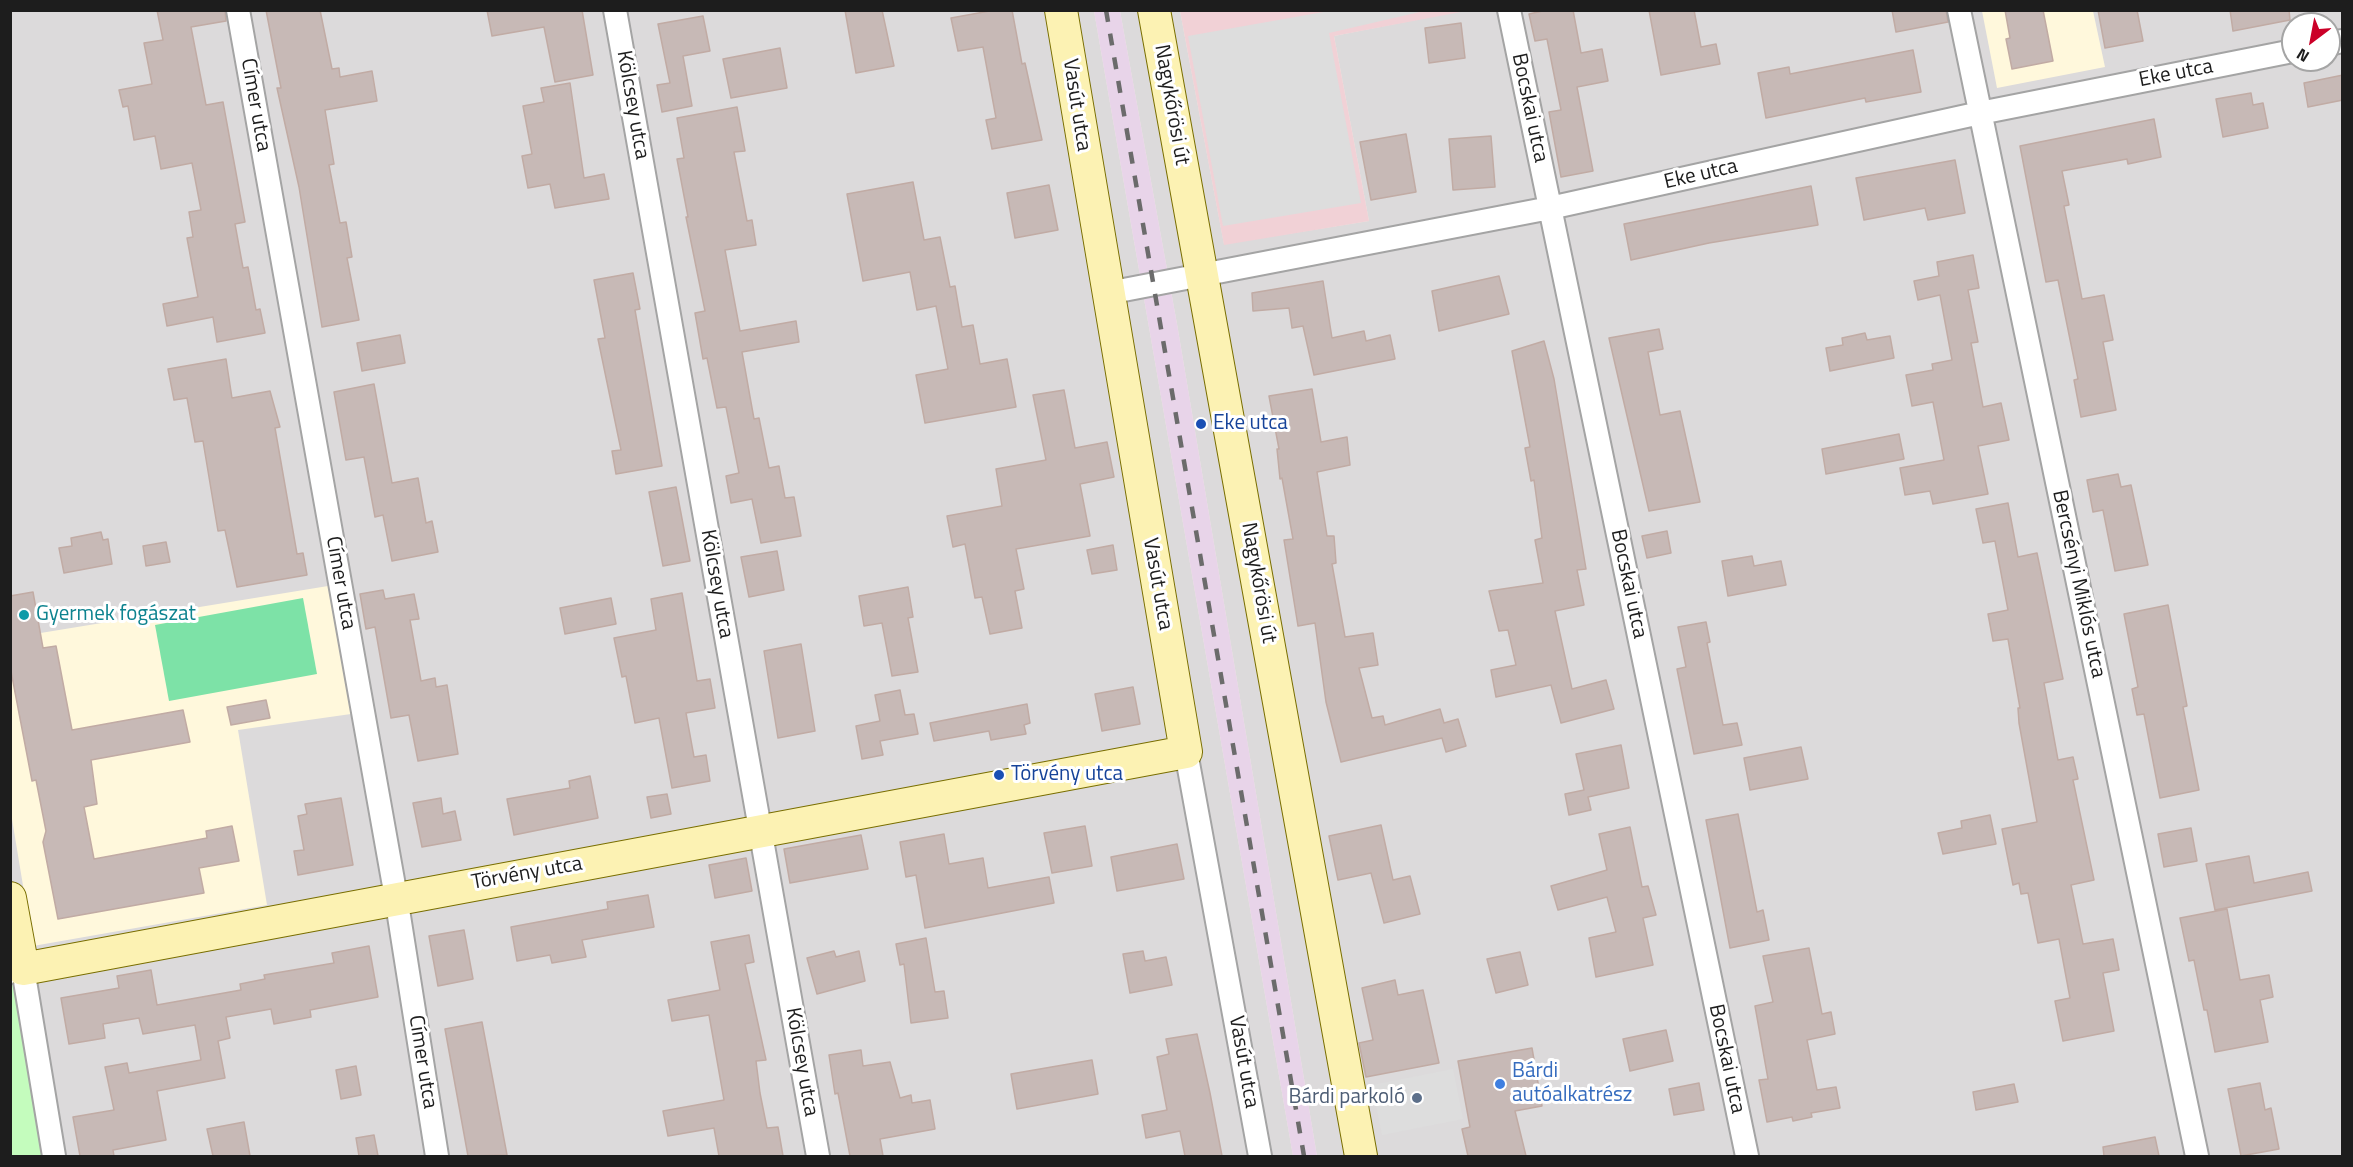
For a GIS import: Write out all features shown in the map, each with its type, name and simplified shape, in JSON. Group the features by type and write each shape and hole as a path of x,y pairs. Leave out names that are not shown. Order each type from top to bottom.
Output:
{"street":[{"name":"Címer utca","path":"238,10 396,897 437,1156"},
{"name":"Kölcsey utca","path":"615,10 818,1156"},
{"name":"Vasút utca","path":"1061,10 1186,752 1260,1156"},
{"name":"Nagykőrösi út","path":"1154,10 1361,1156"},
{"name":"Bocskai utca","path":"1509,10 1747,1156"},
{"name":"Bercsényi Miklós utca","path":"1959,10 2198,1156"},
{"name":"Eke utca","path":"1108,293 1550,208 1980,112 2281,53"},
{"name":"Törvény utca","path":"17,971 396,897 760,833 1186,752"},
{"path":"10,898 17,971 54,1156"}],"shaded area":[{"path":"1466,10 2342,11 2342,1156 1317,1156 1177,324 1120,11 1180,11 1224,244 1369,221 1334,36"},
{"path":"10,11 1094,11 1293,1156 11,1156"},
{"path":"1094,11 1120,11 1177,324 1317,1156 1293,1156"},
{"path":"1180,11 1466,11 1334,36 1369,221 1224,245"},
{"path":"1329,11 1424,11 1329,33 1361,203 1223,226 1188,36"},
{"path":"1982,11 2093,11 2105,67 1997,88"},
{"path":"328,586 351,714 238,730 267,905 33,946 11,813 10,638"},
{"name":"Bárdi parkoló","path":"1453,1069 1463,1119 1382,1135 1372,1085"}],"green space":[{"path":"303,598 317,674 169,701 155,625"},
{"path":"23,969 54,1156 11,1156 11,972"}],"building":[{"path":"157,10 225,10 226,21 191,27 206,105 223,102 245,222 235,224 243,268 248,267 256,310 260,309 265,333 217,342 213,317 167,326 163,304 198,297 187,238 193,237 189,212 201,210 192,163 161,169 155,136 134,140 128,106 123,107 119,90 152,84 144,43 163,40"},
{"path":"266,10 320,10 332,69 339,68 340,77 372,71 377,101 325,110 334,164 329,165 340,223 346,222 352,257 347,258 359,320 322,327 299,187 277,88 281,88"},
{"path":"487,10 582,10 593,75 555,82 544,27 492,36"},
{"path":"845,10 882,10 894,66 856,73"},
{"path":"995,10 1012,10 1022,64 1025,63 1042,140 992,149 986,120 996,118 983,47 958,51 951,18"},
{"path":"1547,10 1573,10 1581,53 1602,49 1608,81 1577,87 1593,171 1561,177 1549,112 1561,110 1547,39 1535,41 1529,14"},
{"path":"1649,10 1694,10 1701,47 1716,44 1720,64 1661,75"},
{"path":"1892,10 1946,10 1948,22 1896,32"},
{"path":"2005,10 2043,10 2053,61 2012,69 2006,39 2010,38"},
{"path":"2098,10 2137,10 2143,41 2105,48"},
{"path":"2230,10 2289,10 2289,12 2281,12 2281,22 2233,31"},
{"path":"703,16 710,51 683,56 692,106 662,112 657,85 670,83 658,24"},
{"path":"1461,23 1465,58 1429,63 1425,28"},
{"path":"780,48 787,88 731,98 723,59"},
{"path":"1913,50 1921,92 1866,102 1865,98 1766,118 1758,73 1789,67 1790,74"},
{"path":"2343,75 2343,100 2308,107 2304,83"},
{"path":"570,83 584,178 604,174 609,199 555,208 550,184 528,188 522,156 532,154 523,106 544,102 541,88"},
{"path":"2251,93 2253,105 2263,103 2268,128 2223,137 2216,99"},
{"path":"737,107 745,151 734,152 747,221 752,220 756,245 725,250 740,331 796,321 799,342 742,352 754,419 759,418 769,468 779,466 785,498 794,497 801,536 761,543 752,499 731,503 726,476 739,473 726,407 717,408 707,358 703,359 695,313 705,311 677,159 684,158 677,118"},
{"path":"2154,119 2161,157 2128,164 2127,159 2062,171 2069,205 2064,206 2082,299 2104,295 2113,340 2103,342 2116,410 2081,417 2074,380 2078,379 2058,280 2046,282 2020,146"},
{"path":"1406,134 1416,192 1371,200 1360,142"},
{"path":"1491,136 1495,187 1453,190 1449,139"},
{"path":"1955,160 1965,213 1928,220 1925,208 1864,220 1856,178"},
{"path":"913,182 924,240 940,237 950,287 955,286 962,327 973,325 980,364 1007,359 1016,407 925,423 916,375 948,369 936,306 917,310 910,272 863,281 847,194"},
{"path":"1049,185 1058,230 1015,238 1007,193"},
{"path":"1811,186 1818,225 1709,243 1631,260 1624,224"},
{"path":"1973,255 1979,288 1968,290 1978,342 1971,343 1983,407 2001,403 2009,440 1978,446 1988,494 1933,504 1930,491 1905,495 1900,468 1944,460 1933,402 1912,406 1906,375 1933,370 1932,364 1952,360 1940,295 1918,300 1914,281 1939,276 1937,262"},
{"path":"633,273 640,309 635,310 662,466 616,474 612,451 621,450 598,339 605,338 594,280"},
{"path":"1499,276 1509,314 1439,331 1432,291"},
{"path":"1323,281 1332,338 1364,331 1366,341 1390,335 1395,359 1314,375 1303,326 1292,328 1289,308 1253,311 1252,293"},
{"path":"1659,329 1663,349 1648,352 1660,415 1680,411 1700,502 1649,511 1609,338"},
{"path":"1865,333 1867,340 1890,336 1894,358 1830,371 1826,348 1843,345 1842,338"},
{"path":"400,335 405,363 362,371 357,343"},
{"path":"1544,341 1554,379 1586,569 1577,570 1584,605 1555,611 1572,689 1606,680 1614,709 1561,723 1551,685 1496,697 1491,670 1516,665 1508,630 1499,631 1489,591 1543,583 1535,540 1542,538 1534,480 1531,481 1525,448 1530,447 1512,351"},
{"path":"226,359 232,398 270,391 280,427 275,428 297,554 303,553 307,575 237,587 225,530 218,531 203,441 195,442 187,398 174,400 168,369"},
{"path":"374,384 392,483 418,478 426,523 432,521 438,552 392,561 383,515 375,517 364,457 346,460 334,392"},
{"path":"1312,389 1321,442 1347,437 1350,465 1317,472 1327,536 1334,536 1336,563 1332,564 1345,637 1373,633 1378,665 1359,668 1372,718 1383,716 1385,725 1440,709 1444,723 1458,719 1466,746 1446,752 1442,738 1341,762 1326,702 1315,623 1298,626 1284,540 1293,539 1282,478 1280,479 1277,449 1279,449 1269,396"},
{"path":"1064,390 1075,448 1107,442 1114,477 1080,484 1090,536 1016,549 1024,589 1015,591 1022,628 990,634 982,597 975,598 965,544 953,547 947,516 1002,506 996,469 1046,460 1033,395"},
{"path":"1899,434 1904,459 1826,474 1822,449"},
{"path":"2118,474 2121,487 2131,485 2148,565 2115,571 2103,510 2093,512 2087,480"},
{"path":"676,487 690,561 663,566 649,492"},
{"path":"2008,503 2018,557 2037,553 2063,679 2044,683 2058,760 2073,757 2078,779 2073,780 2094,880 2071,885 2083,944 2113,939 2119,970 2103,973 2114,1031 2063,1041 2055,1001 2070,998 2059,939 2038,943 2028,893 2021,894 2019,883 2013,885 2002,829 2037,822 2019,723 2018,708 2020,708 2008,639 1993,641 1988,614 2008,610 1995,541 1983,543 1976,509"},
{"path":"1667,531 1671,553 1647,558 1642,536"},
{"path":"101,532 103,540 108,539 112,564 64,573 59,548 72,546 71,538"},
{"path":"166,542 170,562 146,566 143,546"},
{"path":"1113,545 1117,570 1092,574 1087,550"},
{"path":"777,551 784,590 749,597 741,557"},
{"path":"1752,556 1754,566 1781,561 1786,585 1728,596 1722,561"},
{"path":"908,587 913,617 908,618 918,672 892,676 882,623 864,626 859,596"},
{"path":"383,590 385,599 414,594 419,619 410,620 421,681 435,678 436,687 447,685 458,754 418,761 409,715 391,718 375,627 366,629 360,594"},
{"path":"33,592 43,648 56,646 72,730 183,710 190,742 91,760 97,804 84,807 94,859 207,838 206,831 232,826 239,861 199,868 204,893 58,919 43,842 46,831 36,780 32,781 10,666 10,596"},
{"path":"682,593 697,681 710,679 715,708 686,713 694,757 706,755 710,781 672,788 659,718 635,723 626,676 622,677 614,638 656,630 651,599"},
{"path":"611,598 616,624 565,634 560,608"},
{"path":"2168,605 2187,706 2183,707 2199,790 2160,798 2144,714 2137,715 2132,689 2138,687 2124,614"},
{"path":"1706,622 1710,642 1707,643 1723,725 1737,723 1742,745 1694,754 1677,669 1686,667 1678,627"},
{"path":"801,644 815,731 778,738 764,651"},
{"path":"1133,687 1140,724 1102,731 1095,694"},
{"path":"900,690 905,715 914,714 918,734 880,741 883,755 862,759 856,726 880,721 875,695"},
{"path":"266,700 270,718 231,725 227,707"},
{"path":"1027,704 1030,723 1024,725 1026,734 991,740 989,731 934,741 930,723"},
{"path":"1621,745 1629,788 1588,797 1591,810 1569,815 1565,794 1584,790 1576,754"},
{"path":"1801,747 1808,779 1750,790 1744,758"},
{"path":"590,776 598,818 514,835 507,799 570,788 569,781"},
{"path":"667,794 671,814 651,818 647,797"},
{"path":"341,798 353,865 298,875 294,851 304,850 298,816 307,814 305,804"},
{"path":"441,798 443,814 455,811 461,840 422,847 413,803"},
{"path":"1738,814 1757,912 1763,910 1769,940 1730,948 1706,820"},
{"path":"1990,815 1996,844 1943,854 1938,833 1962,828 1961,821"},
{"path":"1381,825 1393,880 1410,876 1420,914 1384,923 1371,873 1338,880 1329,836"},
{"path":"1085,826 1092,866 1052,873 1044,833"},
{"path":"1630,827 1642,887 1648,886 1656,915 1643,918 1653,965 1596,977 1589,938 1616,932 1607,897 1558,910 1551,886 1607,870 1599,834"},
{"path":"2191,828 2197,861 2164,867 2158,834"},
{"path":"944,834 949,864 983,858 988,888 1049,877 1054,903 925,928 916,875 906,877 900,842"},
{"path":"861,835 868,869 790,883 784,849"},
{"path":"1177,844 1184,879 1117,891 1111,857"},
{"path":"2249,856 2254,883 2308,872 2312,891 2215,910 2206,864"},
{"path":"746,858 752,891 715,898 709,865"},
{"path":"648,895 654,927 582,940 586,957 552,963 550,955 517,961 511,927 608,909 607,902"},
{"path":"2227,909 2240,980 2269,975 2273,997 2260,1000 2268,1042 2215,1052 2194,960 2189,961 2180,918"},
{"path":"464,930 473,979 438,986 429,936"},
{"path":"749,935 754,962 745,964 766,1060 756,1061 760,1093 767,1128 778,1127 783,1156 719,1156 714,1128 668,1136 663,1111 724,1100 709,1015 672,1021 668,1000 720,990 711,942"},
{"path":"926,938 935,992 944,991 948,1018 911,1023 904,964 900,965 896,944"},
{"path":"369,946 378,997 310,1010 311,1017 274,1024 271,1009 226,1017 230,1038 218,1041 225,1078 157,1091 166,1140 113,1150 114,1156 80,1156 73,1117 114,1110 105,1067 127,1063 129,1073 201,1060 195,1025 143,1034 139,1018 103,1024 105,1038 69,1044 61,998 119,988 117,976 151,970 157,1005 241,990 240,984 265,979 264,975 334,963 332,953"},
{"path":"1809,948 1822,1014 1831,1012 1835,1034 1807,1040 1817,1090 1836,1087 1840,1108 1811,1113 1812,1117 1793,1121 1792,1117 1767,1122 1759,1080 1768,1079 1755,1006 1773,1002 1763,956"},
{"path":"834,951 836,957 859,951 865,981 817,994 807,958"},
{"path":"1143,951 1145,961 1166,957 1172,985 1130,993 1123,954"},
{"path":"1520,952 1528,985 1496,993 1487,959"},
{"path":"1395,980 1398,995 1423,990 1439,1063 1366,1077 1359,1043 1373,1040 1362,988"},
{"path":"482,1022 507,1155 468,1156 445,1029"},
{"path":"1666,1030 1673,1061 1630,1071 1623,1039"},
{"path":"1197,1034 1222,1156 1185,1156 1180,1131 1146,1138 1142,1115 1167,1110 1157,1057 1169,1054 1166,1039"},
{"name":"Bárdi autóalkatrész","path":"1532,1048 1542,1106 1515,1111 1526,1156 1468,1156 1462,1129 1470,1127 1458,1061"},
{"path":"861,1050 863,1066 890,1062 900,1098 911,1095 912,1103 930,1100 935,1129 880,1139 883,1156 850,1156 838,1093 835,1094 829,1055"},
{"path":"1092,1060 1098,1094 1017,1109 1011,1074"},
{"path":"356,1066 361,1095 341,1099 336,1070"},
{"path":"1699,1083 1704,1110 1674,1115 1669,1089"},
{"path":"2260,1083 2265,1110 2271,1108 2279,1149 2241,1156 2228,1089"},
{"path":"2014,1084 2018,1102 1976,1110 1973,1092"},
{"path":"244,1122 250,1156 213,1156 207,1129"},
{"path":"374,1135 378,1156 359,1156 356,1138"},
{"path":"2155,1137 2159,1156 2104,1156 2103,1147"}],"railway":[{"path":"1106,10 1304,1156"}],"place":[{"name":"Eke utca","path":"1201,424"},
{"name":"Gyermek fogászat","path":"24,615"},
{"name":"Törvény utca","path":"999,775"},
{"name":"Bárdi autóalkatrész","path":"1500,1084"},
{"name":"Bárdi parkoló","path":"1417,1098"}]}
